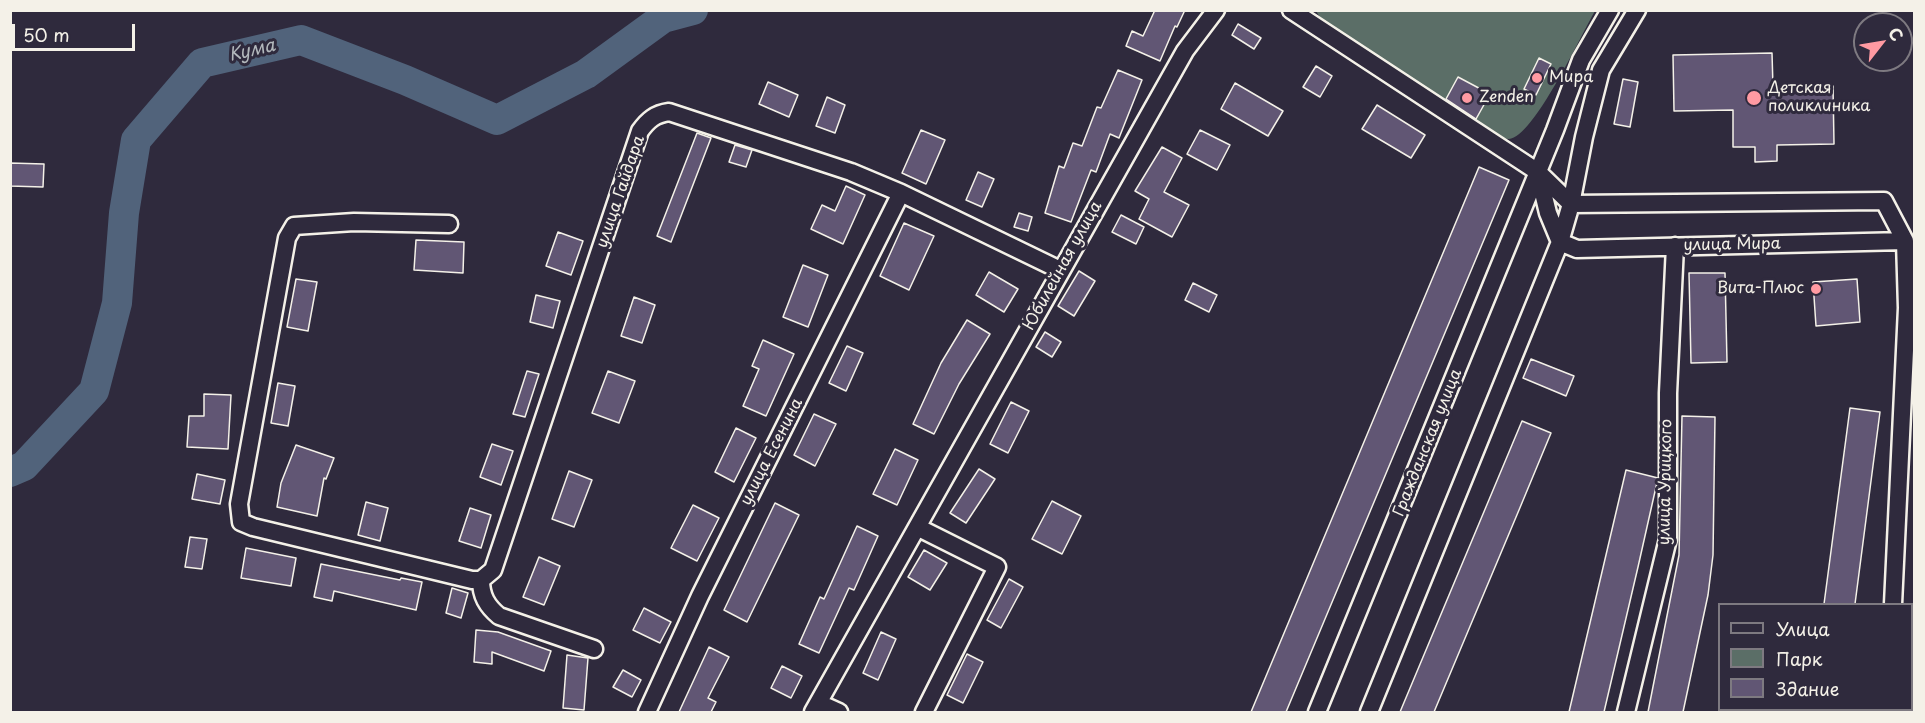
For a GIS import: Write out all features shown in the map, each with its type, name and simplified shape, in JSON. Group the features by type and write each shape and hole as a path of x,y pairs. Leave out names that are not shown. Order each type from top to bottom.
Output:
{"street":[{"name":"Юбилейная улица","path":"839,712 816,708 1185,51 1216,10"},
{"path":"1291,10 1538,172 1571,204 1884,201 1905,241 1907,308 1893,603"},
{"name":"Гражданская улица","path":"1317,712 1538,172 1581,60 1610,10"},
{"path":"1369,712 1560,242 1571,204 1584,137 1601,70 1637,10"},
{"name":"улица Гайдара","path":"481,580 493,570 640,132 647,121 659,114 669,112 851,172 901,193 1060,270"},
{"path":"1538,172 1548,213 1560,242"},
{"name":"улица Есенина","path":"647,712 700,596 901,193"},
{"path":"449,224 354,222 294,226 287,238 239,504 241,522 253,527 481,580 481,593 489,608 499,616 594,649"},
{"name":"улица Мира","path":"1560,242 1577,249 1905,241"},
{"name":"улица Урицкого","path":"1626,712 1668,539 1668,393 1675,246"},
{"path":"917,527 997,567 924,712"}],"green space":[{"path":"1316,11 1595,11 1544,104 1519,134 1509,139 1483,129 1323,22"}],"building":[{"path":"1155,10 1185,10 1177,27 1175,26 1160,61 1126,46 1132,31 1143,36"},
{"path":"1238,24 1261,38 1254,49 1232,35"},
{"name":"Детская поликлиника","path":"1772,53 1773,87 1833,86 1834,144 1777,145 1777,161 1755,162 1755,147 1733,147 1733,110 1674,111 1673,55"},
{"path":"1539,58 1551,64 1536,95 1524,89"},
{"path":"1316,66 1332,76 1320,97 1303,87"},
{"path":"1118,70 1142,80 1119,138 1110,134 1096,172 1091,170 1071,222 1045,213 1059,166 1064,168 1073,143 1082,146 1097,107 1101,108"},
{"name":"Zenden","path":"1458,77 1490,94 1476,119 1446,99"},
{"path":"1623,79 1638,82 1630,127 1614,124"},
{"path":"768,82 798,95 789,117 759,104"},
{"path":"1235,83 1283,111 1268,136 1221,109"},
{"path":"827,97 845,105 835,133 816,126"},
{"path":"1377,105 1425,135 1411,158 1362,129"},
{"path":"921,130 945,140 926,184 902,173"},
{"path":"1200,130 1230,145 1217,170 1187,154"},
{"path":"697,133 711,138 671,242 657,236"},
{"path":"735,145 752,150 746,167 729,162"},
{"path":"1162,147 1182,158 1164,192 1189,205 1172,237 1139,219 1149,199 1135,191"},
{"path":"10,163 44,164 43,187 10,186"},
{"path":"1479,167 1509,180 1286,712 1251,712"},
{"path":"978,172 994,179 982,207 966,200"},
{"path":"846,186 865,195 843,244 811,229 822,205 835,211"},
{"path":"1019,213 1032,217 1028,231 1014,227"},
{"path":"1121,215 1144,227 1136,244 1112,232"},
{"path":"904,223 934,236 909,290 880,276"},
{"path":"558,232 583,241 571,275 546,266"},
{"path":"416,240 464,242 463,273 414,270"},
{"path":"803,265 828,275 808,327 783,317"},
{"path":"1079,271 1095,281 1074,316 1058,306"},
{"path":"989,272 1018,289 1004,312 976,295"},
{"path":"1689,273 1725,273 1727,362 1691,363"},
{"path":"296,279 317,282 308,331 287,327"},
{"path":"1857,279 1860,322 1816,326 1813,282"},
{"path":"1193,283 1217,295 1209,312 1185,300"},
{"path":"536,295 560,301 553,328 530,322"},
{"path":"634,297 655,305 642,343 621,336"},
{"path":"967,320 990,334 959,384 934,434 913,424 941,363"},
{"path":"1045,332 1061,342 1052,357 1036,347"},
{"path":"763,340 794,354 766,416 743,406 759,369 752,366"},
{"path":"847,346 863,353 846,391 829,383"},
{"path":"1531,359 1574,376 1566,396 1523,378"},
{"path":"527,371 539,374 525,417 513,414"},
{"path":"608,371 635,381 619,423 592,413"},
{"path":"278,383 295,386 288,426 271,423"},
{"path":"204,394 231,395 228,449 187,447 189,416 204,416"},
{"path":"1011,402 1029,411 1008,453 990,444"},
{"path":"1850,408 1880,412 1855,603 1824,603"},
{"path":"814,414 836,424 815,466 794,455"},
{"path":"1682,416 1715,417 1713,555 1708,595 1683,712 1648,712 1679,555"},
{"path":"1522,421 1551,433 1519,510 1434,712 1400,712"},
{"path":"736,428 756,438 734,482 715,472"},
{"path":"492,444 513,451 501,485 480,477"},
{"path":"296,445 334,458 326,479 324,478 317,516 277,507 281,483"},
{"path":"895,449 918,460 897,505 873,494"},
{"path":"979,469 995,479 966,523 950,513"},
{"path":"1626,470 1658,478 1604,712 1569,712"},
{"path":"569,471 592,480 574,527 552,519"},
{"path":"197,474 225,480 220,504 192,499"},
{"path":"1052,501 1081,516 1062,554 1032,539"},
{"path":"366,502 388,508 380,541 358,535"},
{"path":"775,503 799,515 747,622 724,610"},
{"path":"693,505 719,518 697,561 671,548"},
{"path":"470,508 491,515 481,548 459,541"},
{"path":"857,526 878,536 854,590 849,588 819,653 799,644 820,597 824,599"},
{"path":"190,537 207,539 202,569 185,567"},
{"path":"246,548 296,558 291,586 241,578"},
{"path":"924,550 947,563 930,590 908,577"},
{"path":"539,557 560,566 544,605 523,597"},
{"path":"321,564 400,580 401,578 422,582 416,610 334,591 332,601 314,597"},
{"path":"1009,579 1023,587 1001,628 987,620"},
{"path":"452,588 468,593 461,618 446,613"},
{"path":"644,608 671,622 660,643 633,630"},
{"path":"476,630 498,632 551,651 544,671 492,652 492,664 474,662"},
{"path":"881,632 896,639 878,680 863,673"},
{"path":"709,647 729,657 708,698 716,702 711,712 679,712"},
{"path":"967,654 983,662 963,703 947,695"},
{"path":"567,655 588,658 584,710 563,708"},
{"path":"782,666 802,676 791,698 771,688"},
{"path":"623,670 641,680 632,697 613,687"}],"waterway":[{"name":"Кума","path":"10,472 24,466 94,391 117,303 124,213 136,140 202,63 301,40 405,80 497,120 586,74 663,18 693,10"}],"place":[{"name":"Мира","path":"1537,78"},
{"name":"Zenden","path":"1467,98"},
{"name":"Детская поликлиника","path":"1754,98"},
{"name":"Вита-Плюс","path":"1816,289"}]}
